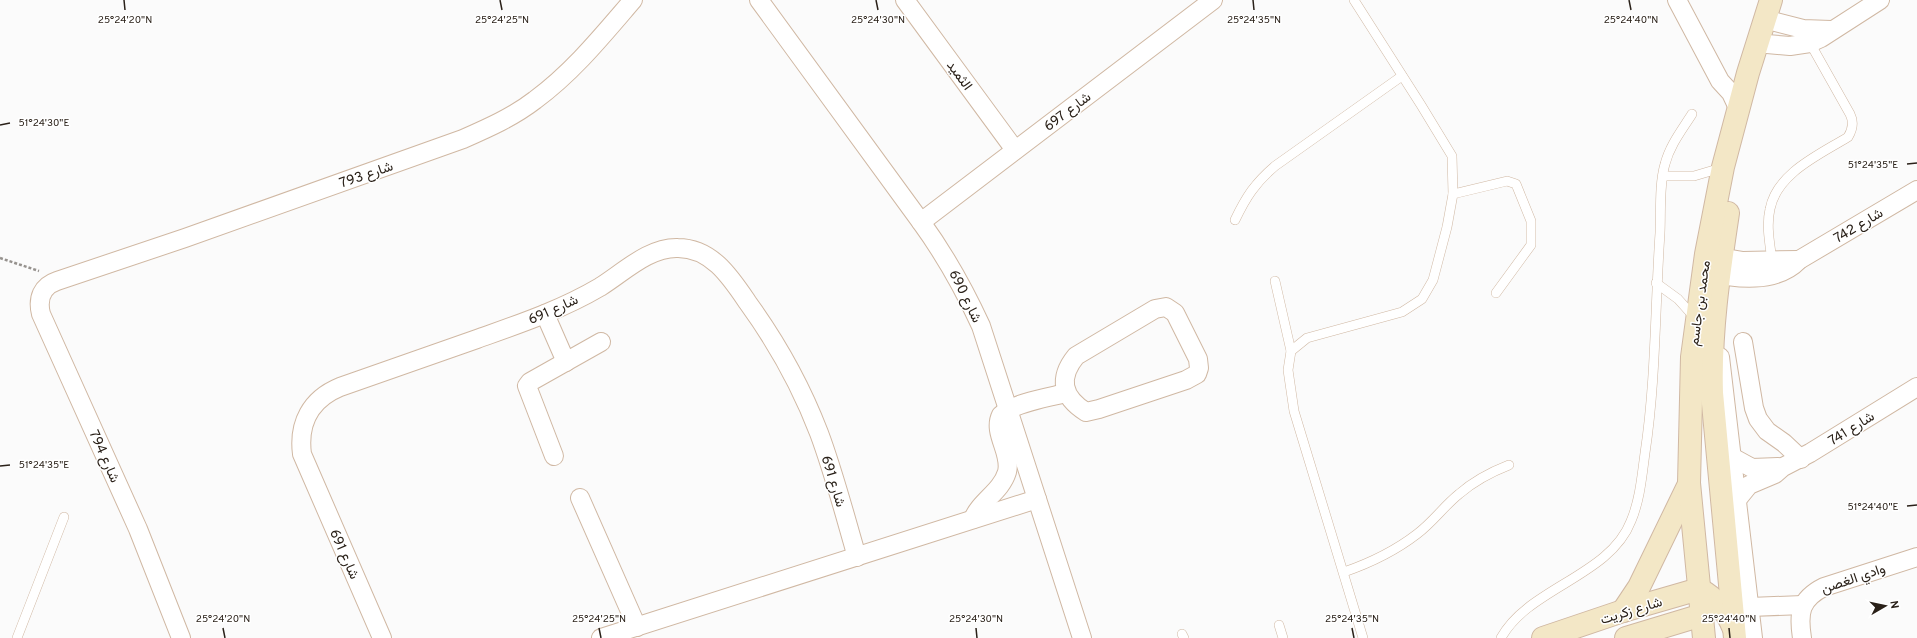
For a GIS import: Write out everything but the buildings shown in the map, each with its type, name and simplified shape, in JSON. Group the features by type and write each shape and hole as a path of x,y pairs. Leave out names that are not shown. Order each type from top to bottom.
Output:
{"street":[{"name":"شارع 793","path":"57,281 455,142 499,123 534,102 558,82 581,60 633,0"},
{"name":"شارع 690","path":"759,0 922,222 946,257 967,294 980,326 1082,638"},
{"name":"شارع 697","path":"922,222 1213,0"},
{"path":"1677,0 1720,81 1736,100 1738,108"},
{"name":"محمد بن جاسم","path":"1704,638 1706,602 1689,483 1692,357 1696,319 1735,177 1769,14 1780,0"},
{"path":"1762,43 1790,46 1810,43 1821,38 1880,0"},
{"name":"الثميد","path":"913,3 1015,150"},
{"path":"1769,14 1803,29 1832,30"},
{"name":"محمد بن جاسم","path":"1740,636 1730,572 1712,393 1712,265 1723,167 1748,73 1762,43"},
{"path":"1714,70 1731,76 1740,76 1748,73"},
{"name":"شارع 742","path":"1712,265 1754,277 1774,275 1788,270 1799,260 1917,190"},
{"name":"شارع 691","path":"382,638 302,454 302,433 309,413 322,397 331,391 545,314 597,288 656,252 678,248 699,252 713,260 724,271 757,315 793,375 824,447 857,557"},
{"name":"شارع 742","path":"1712,265 1743,261 1799,260"},
{"name":"شارع 794","path":"57,281 51,283 42,293 40,300 41,314 138,529 181,638"},
{"path":"1166,307 1176,313 1198,359 1199,368 1197,374 1186,380 1099,409 1086,412 1075,405 1066,393 1065,380 1067,366 1076,356 1155,309 1166,307"},
{"path":"545,314 566,362"},
{"path":"1712,340 1721,360 1730,456 1750,607 1740,636"},
{"path":"554,456 528,386 530,382 601,342"},
{"path":"1743,342 1754,408 1758,419 1767,432 1784,442 1801,458"},
{"name":"شارع 741","path":"1736,501 1749,485 1775,474 1783,467 1801,458 1917,387"},
{"path":"974,519 978,509 998,488 1007,472 1007,458 998,422 1001,415 1008,410 1066,393"},
{"path":"1726,412 1754,408"},
{"name":"شارع 741","path":"1730,456 1752,468 1783,467"},
{"path":"1623,612 1639,587 1689,483"},
{"path":"580,498 637,627"},
{"path":"601,638 1037,499"},
{"name":"وادي الغصن","path":"1802,605 1816,591 1824,587 1917,557"},
{"path":"1730,572 1727,582 1706,602 1728,616 1740,636"},
{"name":"شارع زكريت","path":"1543,638 1623,612 1706,602"},
{"name":"شارع زكريت","path":"1631,638 1706,602"},
{"path":"1750,607 1802,605 1802,638"}],"lane":[{"path":"1291,351 1307,338 1402,312 1422,299 1433,280 1447,227 1453,194 1452,156 1354,0"},
{"path":"1772,261 1768,223 1769,210 1773,197 1779,186 1788,176 1848,137 1853,124 1850,114 1810,43"},
{"path":"1234,220 1246,197 1258,180 1275,166 1402,76"},
{"path":"1501,638 1508,626 1523,612 1611,551 1621,539 1632,521 1642,476 1651,405 1656,283 1663,176 1669,152 1692,114"},
{"path":"1663,176 1694,176 1723,167"},
{"path":"1453,194 1507,181 1516,184 1521,195 1530,221 1531,245 1496,294"},
{"path":"1275,281 1291,351 1288,370 1294,410 1363,638"},
{"path":"1656,283 1678,299 1696,319"},
{"path":"1344,572 1363,565 1400,546 1432,521 1459,493 1486,476 1509,465"},
{"path":"17,638 64,517"},
{"path":"1279,625 1283,638"}],"path":[{"path":"0,258 32,268 57,281"}]}
